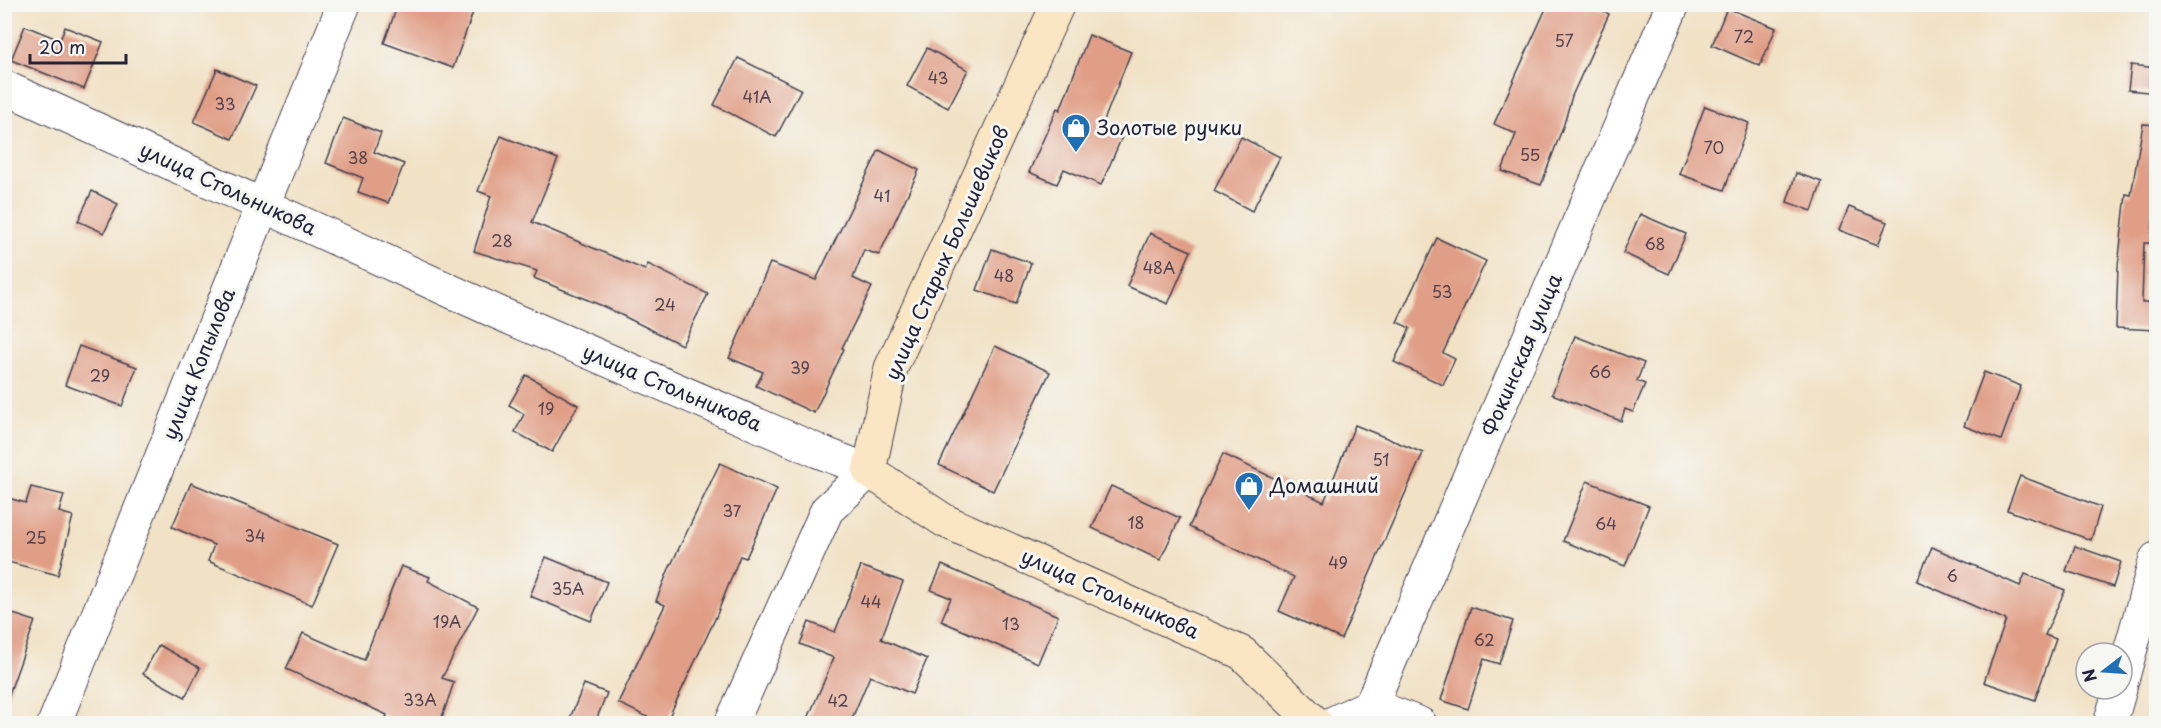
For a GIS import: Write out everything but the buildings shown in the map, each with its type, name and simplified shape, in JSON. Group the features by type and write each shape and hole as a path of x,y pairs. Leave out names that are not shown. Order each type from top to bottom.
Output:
{"main road":[{"name":"улица Старых Большевиков","path":"869,471 891,368 1058,4"},
{"name":"улица Стольникова","path":"869,471 945,521 1242,653 1316,723"}],"street":[{"name":"улица Копылова","path":"54,723 344,4"},
{"name":"Фокинская улица","path":"1371,705 1673,4"},
{"name":"улица Стольникова","path":"4,87 501,315 818,452 869,471"},
{"path":"731,723 827,510 869,471"},
{"path":"2133,641 2157,559"},
{"path":"2110,723 2116,701"},
{"path":"1331,723 1371,705 1420,723"}],"place":[{"name":"Золотые ручки","path":"1076,154"},
{"name":"Домашний","path":"1249,512"}]}
